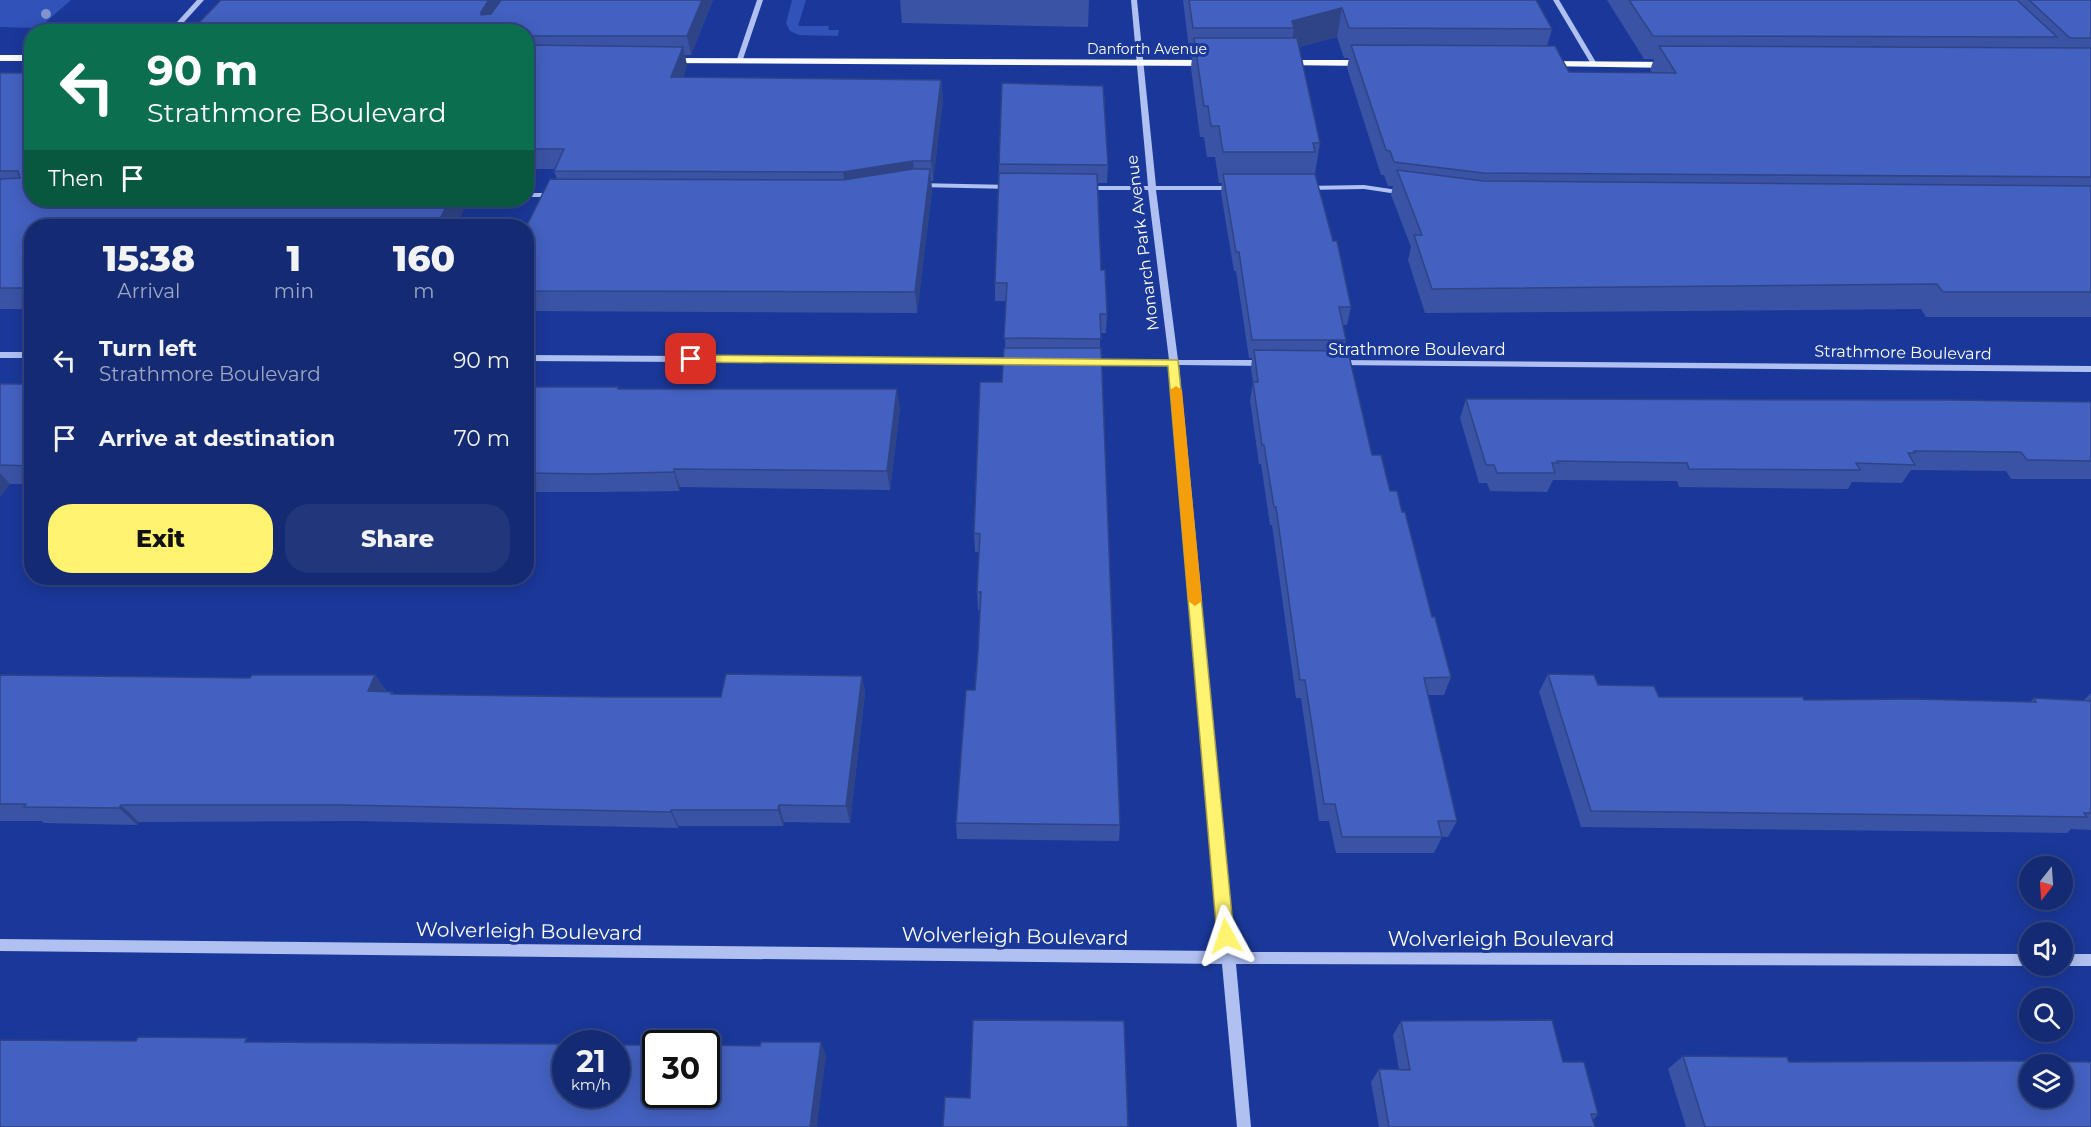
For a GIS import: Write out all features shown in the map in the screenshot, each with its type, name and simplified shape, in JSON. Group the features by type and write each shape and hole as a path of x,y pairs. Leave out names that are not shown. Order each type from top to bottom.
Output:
{"main road":[{"path":"0,58 24,58"},
{"name":"Danforth Avenue","path":"657,61 1224,63"},
{"path":"1270,63 1374,63"},
{"path":"1536,64 1688,64"}],"street":[{"path":"178,24 201,0"},
{"path":"739,62 760,0"},
{"name":"Monarch Park Avenue","path":"1134,0 1152,189 1174,362 1244,1127"},
{"path":"1556,0 1594,64"},
{"path":"915,185 1018,187"},
{"path":"1076,188 1239,188"},
{"path":"1296,188 1364,188 1418,195"},
{"path":"534,195 561,195"},
{"path":"0,355 24,355"},
{"path":"534,358 1031,361"},
{"path":"1078,362 1277,363"},
{"name":"Strathmore Boulevard","path":"1325,363 2091,369"},
{"name":"Wolverleigh Boulevard","path":"0,945 1228,958 2019,960"},
{"path":"2073,960 2091,960"}],"shaded area":[{"path":"0,0 71,0 44,24 24,24 24,28 0,27"},
{"path":"792,0 806,0 798,26 829,26 828,30 839,30 838,36 799,35 790,31 786,23"}],"building":[{"path":"221,0 489,0 481,15 491,14 501,0 702,0 687,36 534,36 534,24 198,24"},
{"path":"1189,0 1536,0 1552,29 1349,28 1342,8 1292,21 1294,28 1193,28"},
{"path":"1629,0 2017,0 2057,37 1653,36"},
{"path":"2029,0 2091,0 2091,38 2070,38"},
{"path":"1194,38 1297,38 1320,143 1313,143 1315,152 1223,152 1219,126 1211,126 1208,106 1204,106"},
{"path":"534,45 683,47 671,77 941,80 931,161 913,161 843,172 554,171 564,149 534,149"},
{"path":"1351,45 1555,46 1569,72 1676,73 1659,46 2091,48 2091,177 1483,173 1394,162 1390,151 1386,150"},
{"path":"0,73 24,73 24,207 446,207 440,219 24,219 24,288 0,288 0,179 20,178 18,171 0,171"},
{"path":"1002,83 1103,86 1108,165 999,164"},
{"path":"913,169 930,169 915,292 534,291 534,219 530,219 550,179 843,180"},
{"path":"1397,170 1483,181 2091,186 2091,292 1943,292 1937,284 1432,289 1414,235 1422,235"},
{"path":"999,173 1097,174 1101,270 1105,270 1107,314 1100,314 1101,339 1004,338 1007,283 995,283"},
{"path":"1223,174 1315,174 1333,241 1337,241 1351,307 1339,307 1346,340 1252,340 1239,252 1236,252"},
{"path":"1004,348 1101,348 1120,825 956,823 966,690 975,690 978,652 981,592 977,592 980,534 974,533 980,382 1002,382"},
{"path":"1254,350 1348,351 1372,455 1381,455 1390,491 1397,491 1402,512 1405,512 1432,617 1435,617 1451,677 1424,678 1457,821 1438,821 1442,837 1342,837 1335,804 1324,804 1305,680 1300,680 1276,507 1274,507 1264,445 1262,445 1253,382 1258,382"},
{"path":"0,384 24,384 24,466 0,465"},
{"path":"534,387 897,389 887,471 674,469 674,472 534,473"},
{"path":"1466,399 2091,402 2091,461 2027,460 2021,452 1914,451 1915,453 1908,453 1915,465 1856,463 1860,470 1689,469 1687,463 1557,461 1558,463 1552,463 1555,473 1497,473 1494,465 1486,465"},
{"path":"726,674 862,676 846,806 779,805 778,810 671,810 671,812 343,805 121,805 119,808 24,807 26,804 0,804 0,675 250,678 252,675 375,675 368,691 392,692 391,694 721,697"},
{"path":"1548,674 1594,675 1598,685 1654,686 1659,697 1803,697 1804,700 1915,699 2036,702 2034,698 2091,701 2091,813 2084,813 2087,817 1591,811"},
{"path":"973,1020 1124,1021 1128,1127 943,1127 945,1097 970,1098"},
{"path":"1552,1020 1563,1062 1584,1062 1598,1114 1591,1114 1595,1127 1389,1127 1379,1069 1410,1070 1401,1021"},
{"path":"138,1037 247,1038 245,1042 552,1044 552,1108 630,1108 630,1045 642,1045 642,1108 720,1108 720,1045 760,1046 761,1042 821,1042 810,1127 0,1127 0,1040 136,1041"},
{"path":"1683,1056 1787,1057 1789,1062 2019,1061 2019,1108 2073,1108 2073,1062 2091,1062 2091,1127 1705,1127"}],"slow traffic":[{"path":"1176,390 1195,601"}],"route":[{"path":"691,359 1174,362 1226,936"}]}
